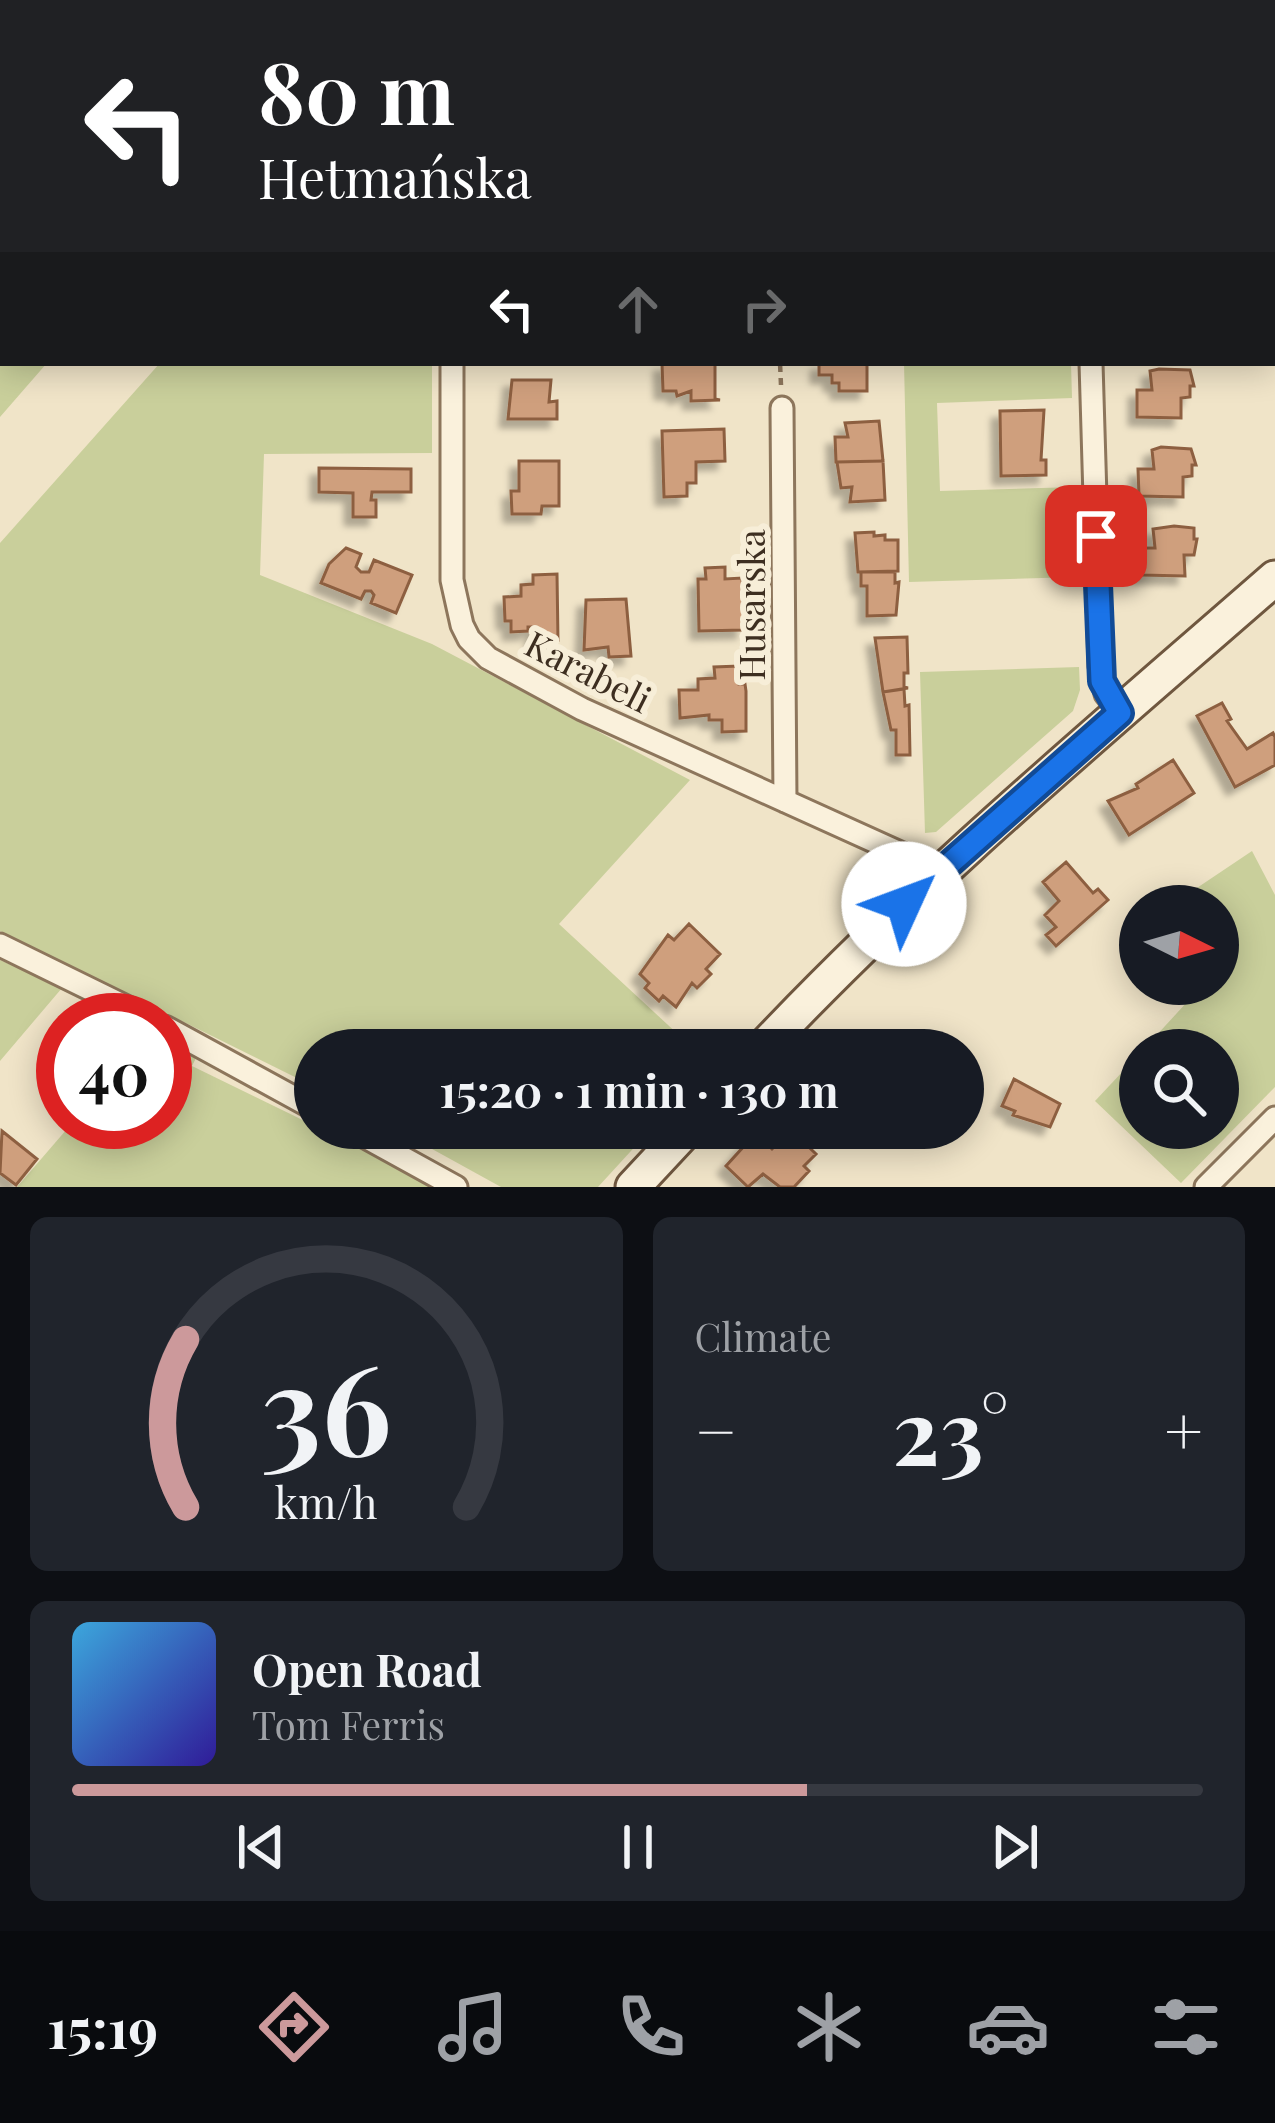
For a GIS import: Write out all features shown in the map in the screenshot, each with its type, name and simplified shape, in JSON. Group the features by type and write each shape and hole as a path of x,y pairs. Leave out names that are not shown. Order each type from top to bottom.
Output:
{"street":[{"name":"Karabeli","path":"452,366 452,580 469,639 488,658 582,710 920,862 934,877"},
{"path":"1091,366 1100,666 1106,694 1120,713"},
{"name":"Husarska","path":"782,408 785,801"},
{"path":"781,1029 934,877 1275,578"},
{"path":"0,945 98,993"},
{"path":"192,1042 294,1098"},
{"path":"1206,1187 1275,1118"},
{"path":"387,1149 456,1187"},
{"path":"633,1187 668,1149"}],"green space":[{"path":"0,366 44,366 0,417"},
{"path":"157,366 432,366 432,453 264,454 260,575 432,644 690,780 559,924 672,1029 294,1029 294,1077 192,1026 192,993 125,993 0,931 0,543"},
{"path":"904,366 1071,366 1072,398 937,403 940,491 1075,487 1077,577 909,582"},
{"path":"1079,667 1080,690 1073,711 936,832 925,833 920,672"},
{"path":"1252,851 1275,895 1275,1087 1239,1124 1239,1029 1162,1029 1184,1005 1239,1005 1239,885 1201,885"},
{"path":"0,960 62,988 58,993 36,993 36,1019 0,1061"},
{"path":"192,1066 294,1116 294,1149 362,1149 440,1187 17,1187 50,1149 192,1149"},
{"path":"1119,1075 1119,1124 1095,1101"},
{"path":"432,1149 633,1149 598,1187 501,1187"},
{"path":"1145,1149 1214,1149 1181,1183"}],"building":[{"path":"662,366 715,366 715,399 720,400 691,401 691,391 677,396 676,391 663,391"},
{"path":"819,366 867,366 867,391 839,391 832,375 819,375"},
{"path":"1190,370 1194,386 1190,386 1190,397 1181,398 1181,418 1137,417 1137,390 1152,390 1150,371"},
{"path":"512,380 551,380 549,402 557,401 557,419 508,419"},
{"path":"1044,410 1041,460 1046,460 1046,475 1001,476 1000,411"},
{"path":"879,421 883,461 836,462 835,437 848,437 845,423"},
{"path":"724,429 725,461 696,462 696,483 687,483 687,496 664,497 662,431"},
{"path":"1191,449 1196,465 1192,465 1192,476 1183,477 1183,497 1139,496 1138,469 1154,469 1152,450"},
{"path":"519,461 559,461 559,506 542,506 541,514 512,514 511,491 519,491"},
{"path":"883,461 885,500 850,502 852,487 841,488 837,462"},
{"path":"319,468 411,469 411,492 372,492 376,517 353,517 353,493 319,492"},
{"path":"1194,528 1197,539 1194,555 1184,555 1185,576 1141,575 1140,548 1155,548 1153,529"},
{"path":"874,532 874,536 885,535 885,540 898,540 898,571 858,572 855,533"},
{"path":"346,548 361,554 356,567 361,572 369,572 374,560 412,575 396,613 371,603 371,591 365,591 361,599 321,583 329,564"},
{"path":"725,567 725,579 742,578 744,630 699,631 698,579 706,579 705,568"},
{"path":"861,572 895,572 895,583 899,582 896,615 867,616 867,586 861,586"},
{"path":"557,574 558,640 534,641 534,627 511,632 511,621 505,621 504,597 521,596 521,585 533,584 533,575"},
{"path":"626,599 631,656 609,657 608,647 584,650 586,600"},
{"path":"907,637 904,687 908,688 883,692 875,638"},
{"path":"739,666 739,684 745,684 746,691 746,731 722,732 722,720 709,720 709,715 680,718 679,690 698,690 698,679 715,678 714,667"},
{"path":"904,689 910,755 896,755 896,730 891,730 883,692"},
{"path":"1222,703 1231,719 1227,721 1247,749 1273,733 1275,737 1275,765 1235,787 1197,716"},
{"path":"1173,760 1194,793 1129,835 1108,801 1138,788 1136,784"},
{"path":"1066,862 1093,893 1098,889 1108,900 1056,946 1046,935 1056,927 1045,915 1059,901 1043,882"},
{"path":"689,924 720,954 706,969 711,974 697,988 692,983 676,1007 663,996 659,1001 645,988 649,983 640,974 668,935 674,940"},
{"path":"1014,1079 1060,1104 1050,1127 1013,1115 1015,1111 1002,1106"},
{"path":"2,1131 37,1159 16,1185 0,1173"},
{"path":"741,1149 811,1149 816,1154 804,1166 809,1171 794,1187 780,1187 763,1174 748,1187 726,1166"}],"route":[{"path":"904,904 1120,713 1102,681 1096,536"}]}
